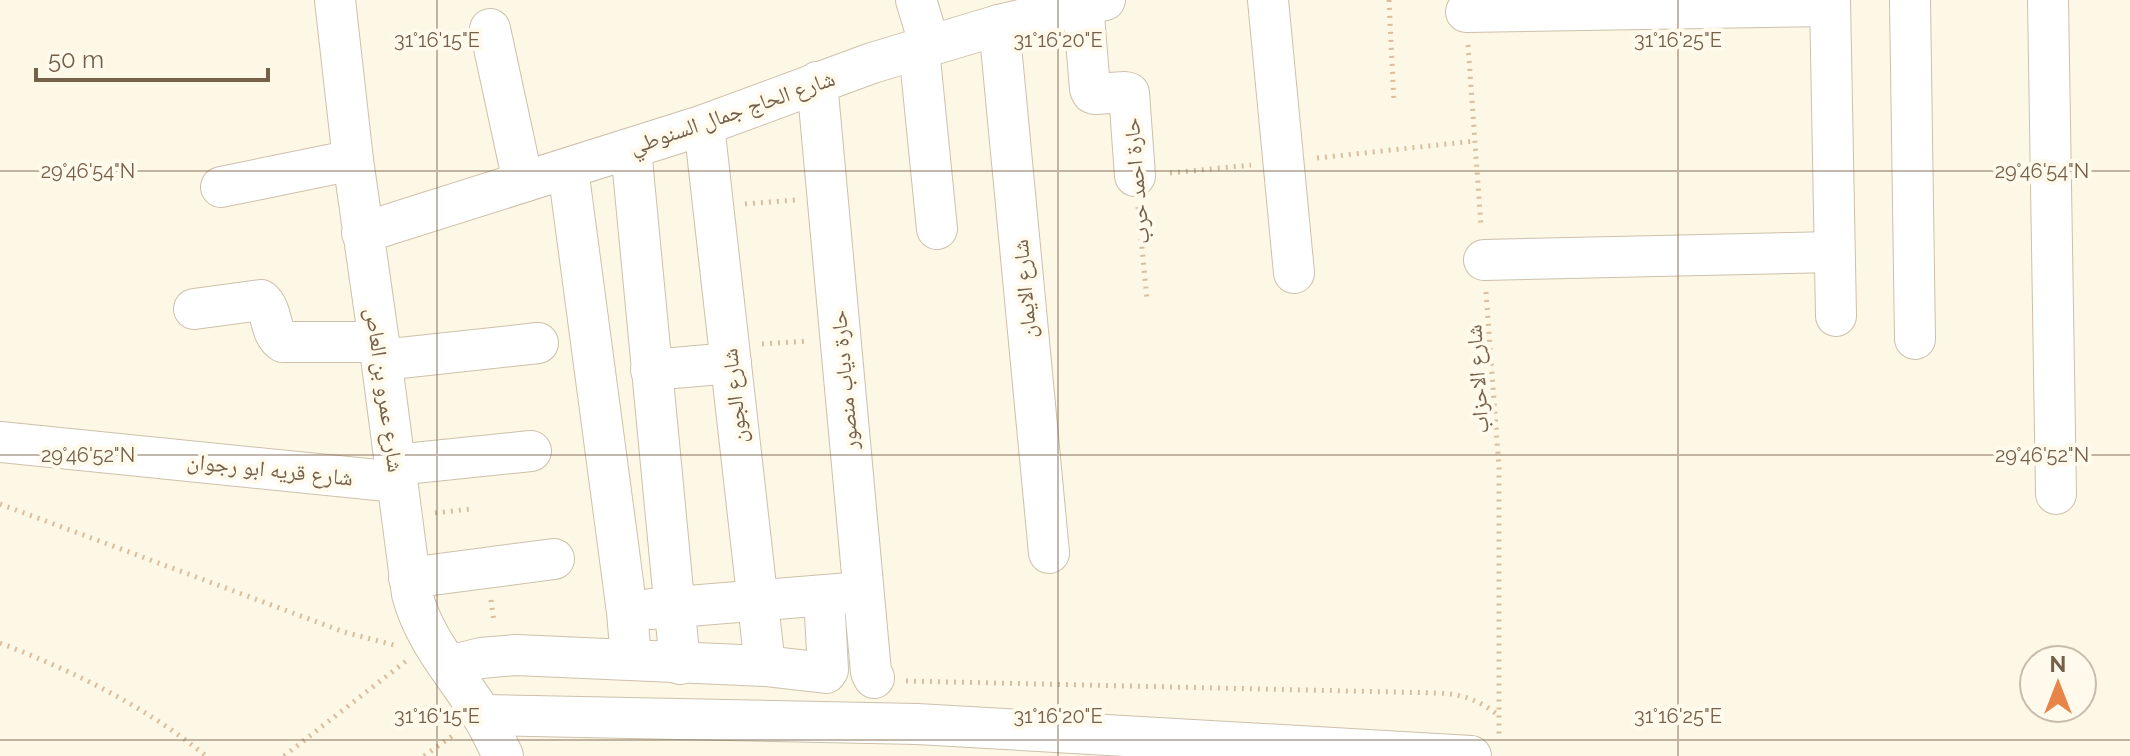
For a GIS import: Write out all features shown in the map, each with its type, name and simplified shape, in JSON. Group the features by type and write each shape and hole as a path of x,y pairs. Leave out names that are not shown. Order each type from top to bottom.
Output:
{"street":[{"name":"شارع عمرو بن العاص","path":"335,0 362,233 416,611 433,653 482,715 503,756"},
{"path":"916,0 925,47 937,229"},
{"path":"1268,0 1294,273"},
{"path":"1910,0 1915,339"},
{"path":"2048,0 2056,494"},
{"name":"شارع الحاج جمال السنوطي","path":"362,233 704,125 817,82 925,47 990,17 1094,2"},
{"name":"حارة احمد حرب","path":"1094,2 1092,93 1129,93 1135,176"},
{"path":"1466,12 1830,3 1836,316"},
{"name":"شارع الايمان","path":"990,17 1049,553"},
{"path":"490,29 523,182"},
{"name":"حارة دياب منصور","path":"817,82 871,672 874,678"},
{"name":"شارع الجون","path":"704,125 765,666"},
{"path":"631,149 680,664"},
{"path":"221,187 353,160"},
{"path":"568,169 631,659"},
{"path":"1484,260 1834,252"},
{"path":"194,309 261,300 267,305 276,337 283,342 380,351 538,343"},
{"path":"651,370 730,355"},
{"name":"شارع قريه ابو رجوان","path":"0,442 396,473 531,451"},
{"path":"409,578 554,559"},
{"path":"627,612 864,592"},
{"path":"433,653 631,659 827,672 824,596"},
{"path":"482,715 917,724 1485,749"}],"path":[{"path":"1389,0 1394,103"},
{"name":"شارع الاحزاب","path":"1466,12 1499,468 1498,715 1485,749"},
{"name":"حارة احمد حرب","path":"1135,176 1147,299"},
{"path":"713,207 828,198"},
{"path":"730,355 840,338"},
{"path":"0,504 344,632 433,653"},
{"path":"487,568 497,655"},
{"path":"0,643 99,686 151,716 206,756"},
{"path":"284,756 433,653"},
{"path":"874,678 1447,693 1470,697 1498,715"}]}
